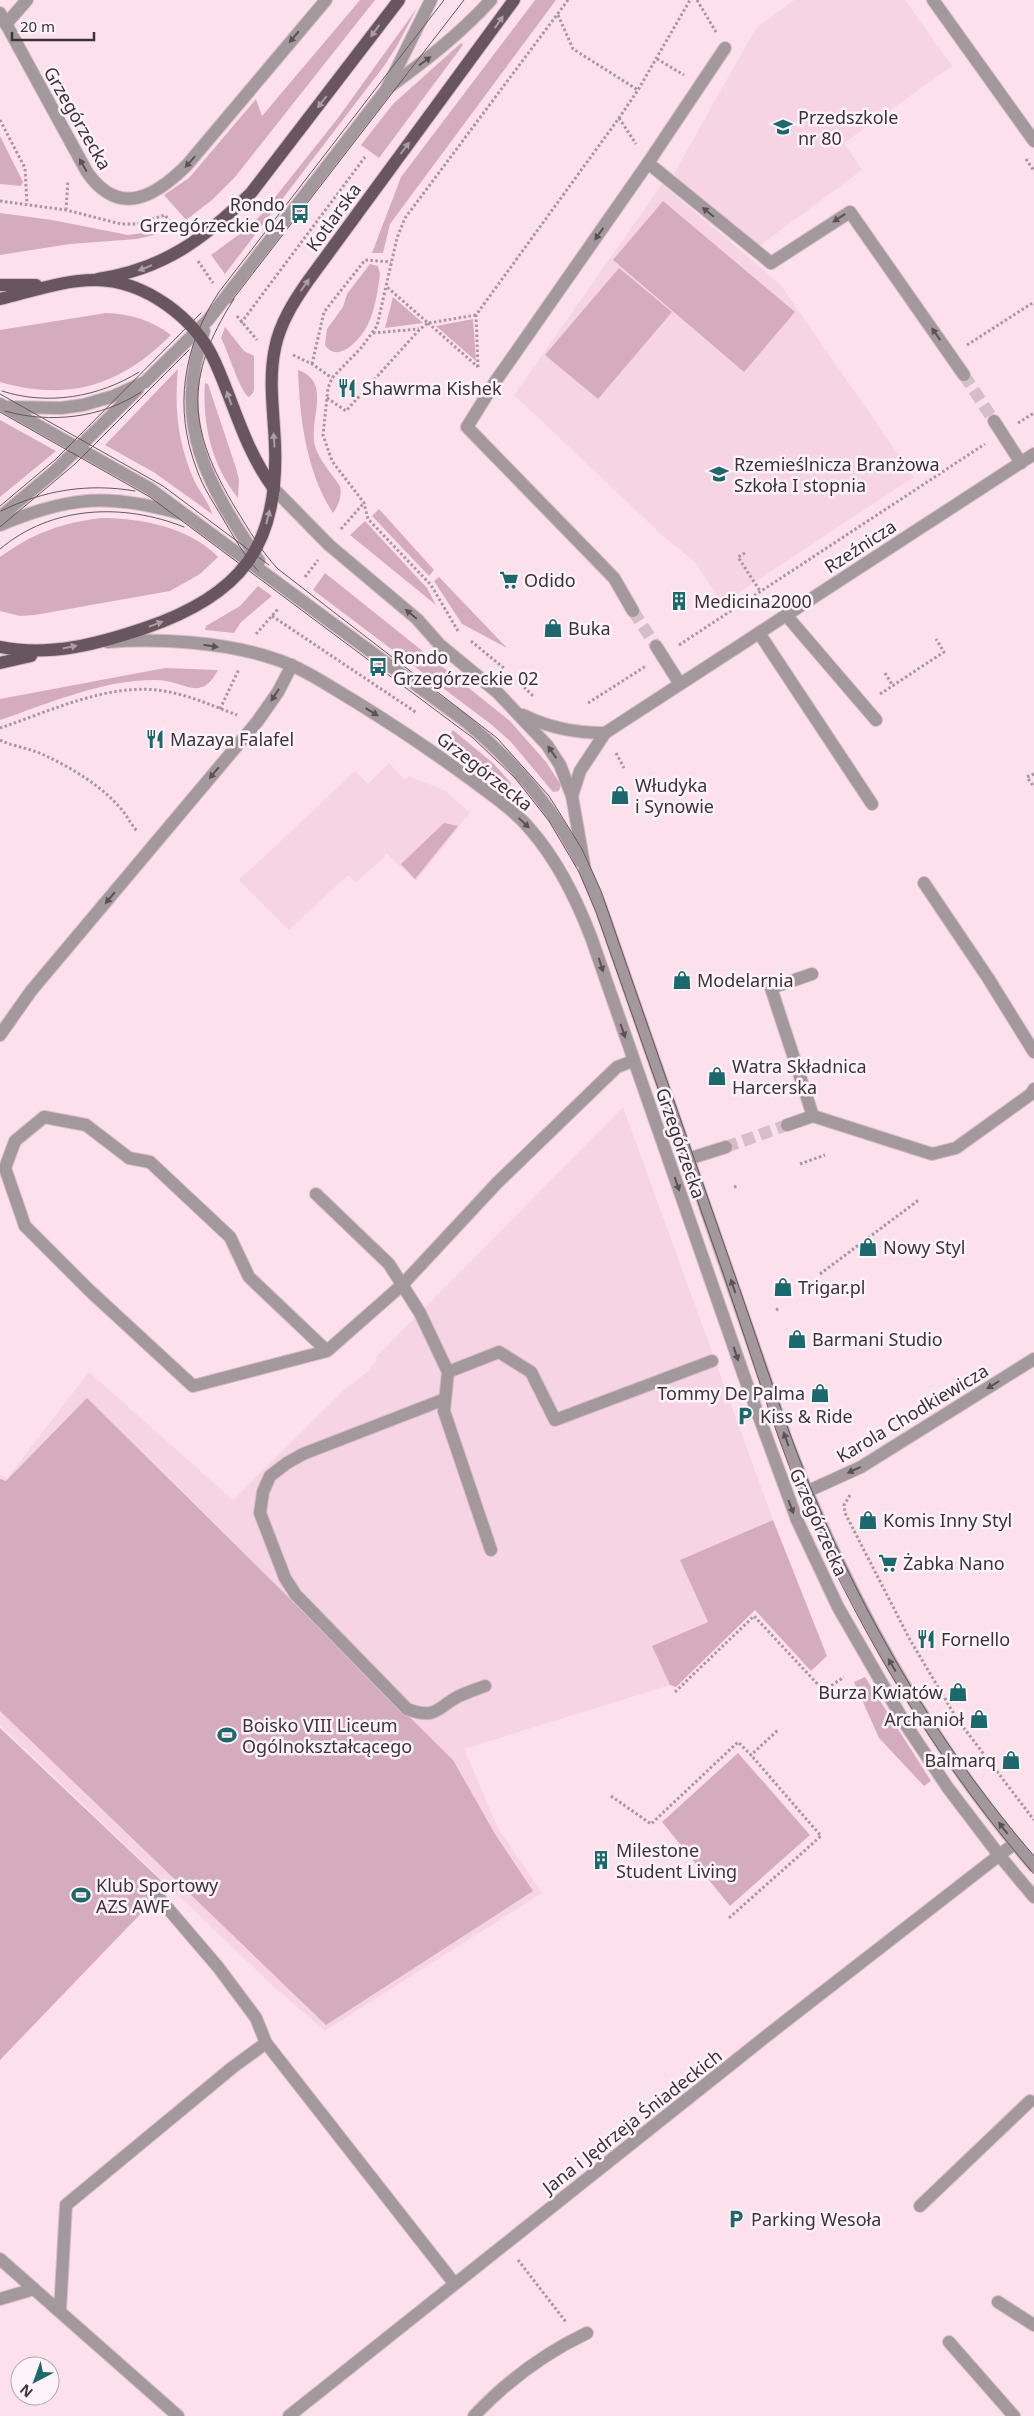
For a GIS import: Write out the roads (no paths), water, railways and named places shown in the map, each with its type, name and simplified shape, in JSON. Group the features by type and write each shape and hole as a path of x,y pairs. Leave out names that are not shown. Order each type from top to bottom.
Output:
{"main road":[{"path":"0,285 64,283 125,275 153,265 188,246 229,214 250,193 399,0"},
{"name":"Kotlarska","path":"48,652 93,642 160,623 196,607 224,589 252,557 265,528 274,488 275,452 271,371 275,347 287,313 308,280 514,0"},
{"path":"98,279 125,283 140,289 175,311 200,334 215,361 250,452 274,488"},
{"path":"0,300 64,283"},
{"path":"0,647 21,652 48,652"},
{"path":"0,663 48,652"}],"street":[{"path":"3,19 28,0"},
{"name":"Grzegórzecka","path":"3,19 87,172 98,186 109,195 127,200 142,196 168,182 194,157 326,0"},
{"path":"431,0 386,90 208,320 200,334 191,388 191,413 196,444 213,485 252,557 267,574 486,739 516,768 541,798 564,832 585,870"},
{"path":"386,90 436,53 470,23 491,0"},
{"path":"933,0 1034,141"},
{"path":"633,611 614,578 467,427 495,382 648,163 725,48"},
{"path":"648,163 771,263 850,212 964,375"},
{"path":"0,517 79,448 145,382 200,334"},
{"path":"3,405 61,408 83,405 114,396 145,382"},
{"path":"3,405 149,488 252,557"},
{"path":"994,421 1021,462"},
{"name":"Rzeźnicza","path":"572,796 580,771 605,733 1034,454"},
{"name":"Grzegórzecka","path":"274,488 329,546 417,618 440,645 518,712 554,755 566,776 572,796 585,870 601,908 806,1492 878,1643 914,1703 948,1755 1034,1866"},
{"path":"0,525 45,508 97,499 141,503 191,517"},
{"path":"786,615 876,720"},
{"path":"759,633 872,804"},
{"name":"Grzegórzecka","path":"93,642 206,644 260,654 292,665 402,730 496,798 529,827 555,862 578,905 744,1376 797,1520 838,1607 906,1725 999,1855 1034,1897"},
{"path":"659,651 680,684"},
{"path":"0,1034 31,991 256,722 278,692 292,665"},
{"path":"518,712 541,723 562,729 584,733 605,733"},
{"path":"924,884 988,978 1034,1052"},
{"path":"812,974 771,988 813,1116"},
{"path":"327,1351 249,1276 230,1237 150,1162 129,1158 86,1126 44,1117 15,1140 5,1168 25,1226 89,1290 193,1386 327,1351 402,1285 497,1183 617,1067 634,1061"},
{"path":"787,1125 813,1116 932,1154 956,1148 1031,1094 1034,1089"},
{"path":"688,1159 726,1146"},
{"path":"316,1194 389,1264 420,1313 448,1372 444,1411 491,1550"},
{"path":"448,1372 499,1352 531,1372 555,1420 712,1361"},
{"name":"Karola Chodkiewicza","path":"806,1492 861,1467 1034,1359"},
{"path":"445,1399 303,1454 287,1463 270,1476 263,1492 260,1512 285,1578 296,1595 407,1709 422,1714 441,1710 458,1697 485,1686"},
{"name":"Jana i Jędrzeja Śniadeckich","path":"289,2416 454,2283 1015,1843"},
{"path":"159,1898 218,1967 256,2018 266,2043 454,2283"},
{"path":"60,2311 66,2205 233,2067 266,2043"},
{"path":"920,2206 1030,2101"},
{"path":"0,2259 178,2416"},
{"path":"0,2299 34,2289"},
{"path":"998,2302 1034,2324"},
{"path":"474,2416 498,2391 571,2341 587,2333"},
{"path":"949,2342 1014,2416"}],"tunnel":[{"path":"964,375 994,421"},
{"path":"633,611 656,646"},
{"path":"726,1147 787,1125"}],"tram line":[{"path":"258,571 239,545 208,494 199,476 190,447 185,424 184,401 190,356 197,334 219,292 444,0"},
{"path":"230,303 464,0"},
{"path":"234,299 217,327 206,354 200,379 198,404 201,429 208,454 220,481 256,540 278,569 497,738 549,796 582,849 601,891 776,1394 798,1456 823,1517 866,1607 916,1694 972,1778 1034,1856"},
{"path":"0,506 56,459 201,313"},
{"path":"0,527 75,464 189,350"},
{"path":"2,391 19,396 37,398 73,396 107,388 139,372"},
{"path":"5,411 40,417 58,418 75,416 110,408 141,392"},
{"path":"0,394 163,486 269,565"},
{"path":"0,412 150,497 473,738 515,778 549,821 579,872 596,912 722,1270 780,1442 821,1542 866,1630 916,1715 972,1796 1034,1874"},
{"path":"1,511 33,498 66,490 100,488 135,491"},
{"path":"0,549 20,534 42,524 65,516 89,512 137,514 161,519 184,527"}],"place":[{"name":"Przedszkole nr 80","path":"783,127"},
{"name":"Rondo Grzegórzeckie 04","path":"300,214"},
{"name":"Shawrma Kishek","path":"347,388"},
{"name":"Rzemieślnicza Branżowa Szkoła I stopnia","path":"719,474"},
{"name":"Odido","path":"509,580"},
{"name":"Medicina2000","path":"679,601"},
{"name":"Buka","path":"553,628"},
{"name":"Rondo Grzegórzeckie 02","path":"378,667"},
{"name":"Mazaya Falafel","path":"155,739"},
{"name":"Włudyka i Synowie","path":"620,795"},
{"name":"Modelarnia","path":"682,980"},
{"name":"Watra Składnica Harcerska","path":"717,1076"},
{"name":"Nowy Styl","path":"868,1247"},
{"name":"Trigar.pl","path":"783,1287"},
{"name":"Barmani Studio","path":"797,1339"},
{"name":"Tommy De Palma","path":"820,1393"},
{"name":"Kiss & Ride","path":"745,1416"},
{"name":"Komis Inny Styl","path":"868,1520"},
{"name":"Żabka Nano","path":"888,1563"},
{"name":"Fornello","path":"926,1639"},
{"name":"Burza Kwiatów","path":"958,1692"},
{"name":"Archanioł","path":"979,1719"},
{"name":"Boisko VIII Liceum Ogólnokształcącego","path":"227,1735"},
{"name":"Balmarq","path":"1011,1760"},
{"name":"Milestone Student Living","path":"601,1860"},
{"name":"Klub Sportowy AZS AWF","path":"81,1895"},
{"name":"Parking Wesoła","path":"736,2219"}]}
